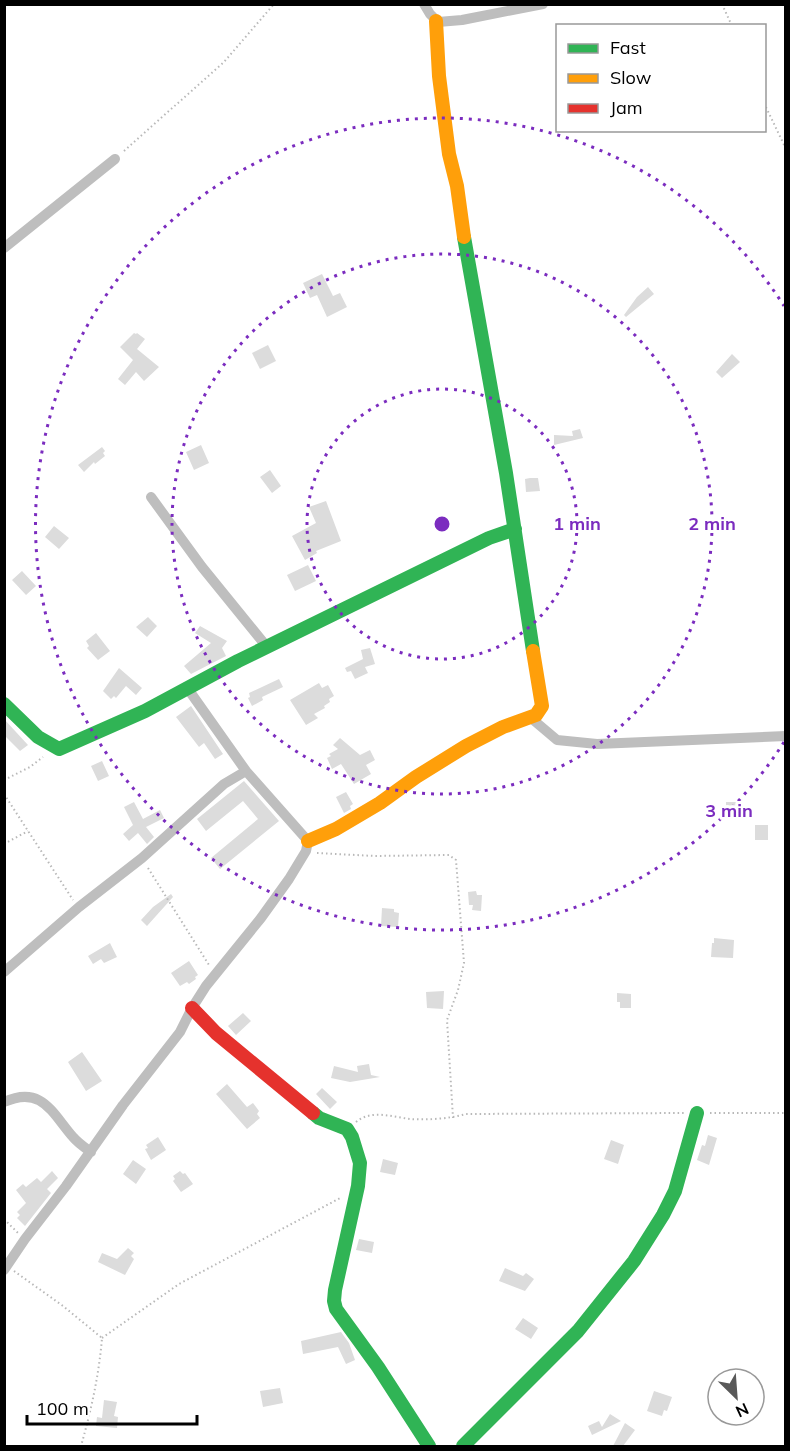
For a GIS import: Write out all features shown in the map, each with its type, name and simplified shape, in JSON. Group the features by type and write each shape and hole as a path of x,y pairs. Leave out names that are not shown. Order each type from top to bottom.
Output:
{"street":[{"path":"308,841 336,829 380,803 466,746 503,727 531,717 540,711 542,706 515,529 466,253 457,186 449,154 439,76 436,21 424,4"},
{"path":"436,21 462,20 543,4"},
{"path":"4,248 115,159"},
{"path":"151,497 202,567 267,647"},
{"path":"4,704 55,749 145,711 267,647 471,547 515,529"},
{"path":"188,689 246,771 308,841"},
{"path":"531,717 557,740 597,744 786,736"},
{"path":"4,972 79,907 142,858 224,784 246,771"},
{"path":"6,1268 123,1105 180,1032 192,1008 215,975 289,879 306,851 308,841"},
{"path":"192,1008 216,1033 300,1104 319,1118 347,1130 352,1137 359,1156 358,1186 335,1290 334,1306 378,1367 429,1446"},
{"path":"4,1102 23,1096 41,1100 50,1107 80,1144 91,1152"},
{"path":"463,1446 578,1331 634,1261 675,1191 697,1113"}],"path":[{"path":"115,159 224,62 274,4"},
{"path":"722,4 731,24"},
{"path":"766,105 786,149"},
{"path":"4,780 30,767 55,749"},
{"path":"4,794 79,907"},
{"path":"4,844 28,831"},
{"path":"308,841 317,853 375,856 449,855 456,860 464,963 458,990 447,1020 453,1118"},
{"path":"142,858 215,975"},
{"path":"347,1130 364,1116 381,1114 411,1119 453,1118 466,1114 786,1113"},
{"path":"102,1338 179,1284 330,1204 358,1186"},
{"path":"4,1220 25,1239"},
{"path":"6,1268 63,1306 102,1338"},
{"path":"81,1446 90,1417 102,1338"}],"building":[{"path":"322,274 333,296 340,293 347,307 327,317 317,295 310,298 303,283"},
{"path":"648,287 654,294 626,317 624,315 637,297"},
{"path":"134,333 145,339 137,349 159,367 144,381 136,372 125,385 118,379 133,360 120,347"},
{"path":"268,345 276,361 260,369 252,353"},
{"path":"732,354 740,362 722,378 716,372"},
{"path":"580,429 583,438 554,445 554,435 573,436 572,431"},
{"path":"201,445 209,463 194,470 186,452"},
{"path":"102,447 105,456 95,464 94,462 84,472 78,465"},
{"path":"270,470 281,486 272,493 260,477"},
{"path":"538,478 540,491 526,492 525,479"},
{"path":"326,501 341,541 316,551 317,553 305,560 292,536 316,523 309,507"},
{"path":"54,526 69,538 59,549 45,537"},
{"path":"308,565 316,581 295,591 287,575"},
{"path":"22,571 36,586 26,595 12,580"},
{"path":"148,617 157,626 147,637 136,627"},
{"path":"200,626 227,641 222,648 226,656 191,674 184,666 211,643 195,633"},
{"path":"96,633 110,651 98,660 87,648 89,646 86,641"},
{"path":"370,648 375,664 365,667 368,673 355,679 351,671 347,672 345,668 363,659 361,650"},
{"path":"119,668 142,688 136,695 126,686 116,698 114,696 111,699 103,691"},
{"path":"279,679 283,687 262,697 263,700 252,706 248,698 249,693"},
{"path":"319,683 322,688 328,685 334,696 329,699 330,702 324,706 325,708 314,714 318,718 306,725 290,700"},
{"path":"191,706 223,754 215,759 204,743 199,747 176,717"},
{"path":"4,719 28,745 20,751 4,735"},
{"path":"340,738 360,755 370,750 375,760 366,765 371,774 354,784 341,764 332,769 327,758 331,756 329,754 338,749 333,745"},
{"path":"102,761 109,776 98,781 91,766"},
{"path":"244,781 279,821 220,869 211,858 258,819 243,801 206,831 197,819"},
{"path":"346,792 353,804 350,806 351,809 344,813 336,797"},
{"path":"134,802 143,819 160,810 164,818 146,827 154,837 147,844 138,833 129,841 123,834 133,825 124,807"},
{"path":"726,802 741,802 742,818 731,818 731,811 726,811"},
{"path":"755,825 768,825 768,840 755,840"},
{"path":"476,891 477,895 482,895 481,911 472,910 473,905 469,905 468,892"},
{"path":"171,894 173,897 147,926 141,920 153,907"},
{"path":"382,908 394,909 394,912 399,913 398,927 381,926"},
{"path":"714,938 734,940 733,958 711,957"},
{"path":"110,943 117,957 104,963 101,959 93,964 88,956"},
{"path":"189,961 198,975 189,984 187,982 180,986 171,973"},
{"path":"444,991 443,1009 427,1008 426,992"},
{"path":"617,993 631,994 631,1008 620,1008"},
{"path":"243,1013 251,1021 236,1035 228,1026"},
{"path":"82,1052 102,1081 86,1091 68,1062"},
{"path":"369,1064 371,1075 380,1077 350,1082 331,1078 334,1066 358,1072 357,1066"},
{"path":"227,1084 247,1107 253,1103 259,1111 257,1114 260,1118 247,1129 216,1094"},
{"path":"322,1088 337,1102 330,1109 316,1094"},
{"path":"708,1135 717,1138 709,1165 697,1160"},
{"path":"158,1137 166,1150 151,1160 145,1149 148,1148 146,1145"},
{"path":"611,1140 624,1145 618,1164 604,1159"},
{"path":"383,1159 398,1163 395,1175 380,1172"},
{"path":"133,1160 146,1169 136,1184 123,1174"},
{"path":"52,1171 58,1178 47,1189 51,1193 25,1226 17,1218 20,1215 17,1212 26,1203 16,1190 23,1184 26,1187 37,1178 41,1182"},
{"path":"180,1171 185,1173 193,1184 181,1192 173,1181 175,1179 173,1176"},
{"path":"359,1239 374,1242 372,1253 356,1250"},
{"path":"128,1248 134,1253 131,1256 134,1259 125,1275 98,1262 102,1253 117,1259"},
{"path":"505,1268 523,1276 526,1273 534,1279 525,1291 499,1281"},
{"path":"523,1318 538,1328 531,1339 515,1329"},
{"path":"341,1332 349,1343 355,1360 346,1364 338,1347 303,1354 301,1341"},
{"path":"280,1388 283,1403 263,1407 260,1391"},
{"path":"654,1391 672,1397 667,1411 664,1410 662,1416 647,1411"},
{"path":"104,1400 117,1402 114,1416 118,1417 117,1428 96,1426 97,1417 102,1418"},
{"path":"610,1414 621,1421 592,1435 588,1426 599,1421 602,1427"},
{"path":"625,1423 635,1430 623,1446 613,1446"}],"traffic: fast":[{"path":"464,237 506,473 533,651"},
{"path":"4,704 38,737 59,749 145,711 238,661 489,538 515,529"},
{"path":"313,1113 319,1118 347,1129 352,1137 360,1163 358,1186 335,1290 336,1309 378,1367 429,1446"},
{"path":"463,1446 578,1331 634,1261 675,1191 697,1113"}],"traffic: slow":[{"path":"436,21 439,76 449,154 457,186 464,237"},
{"path":"308,841 336,829 380,803 466,746 503,727 536,715 542,706 533,651"}],"traffic: jam":[{"path":"192,1008 216,1033 313,1113"}]}
